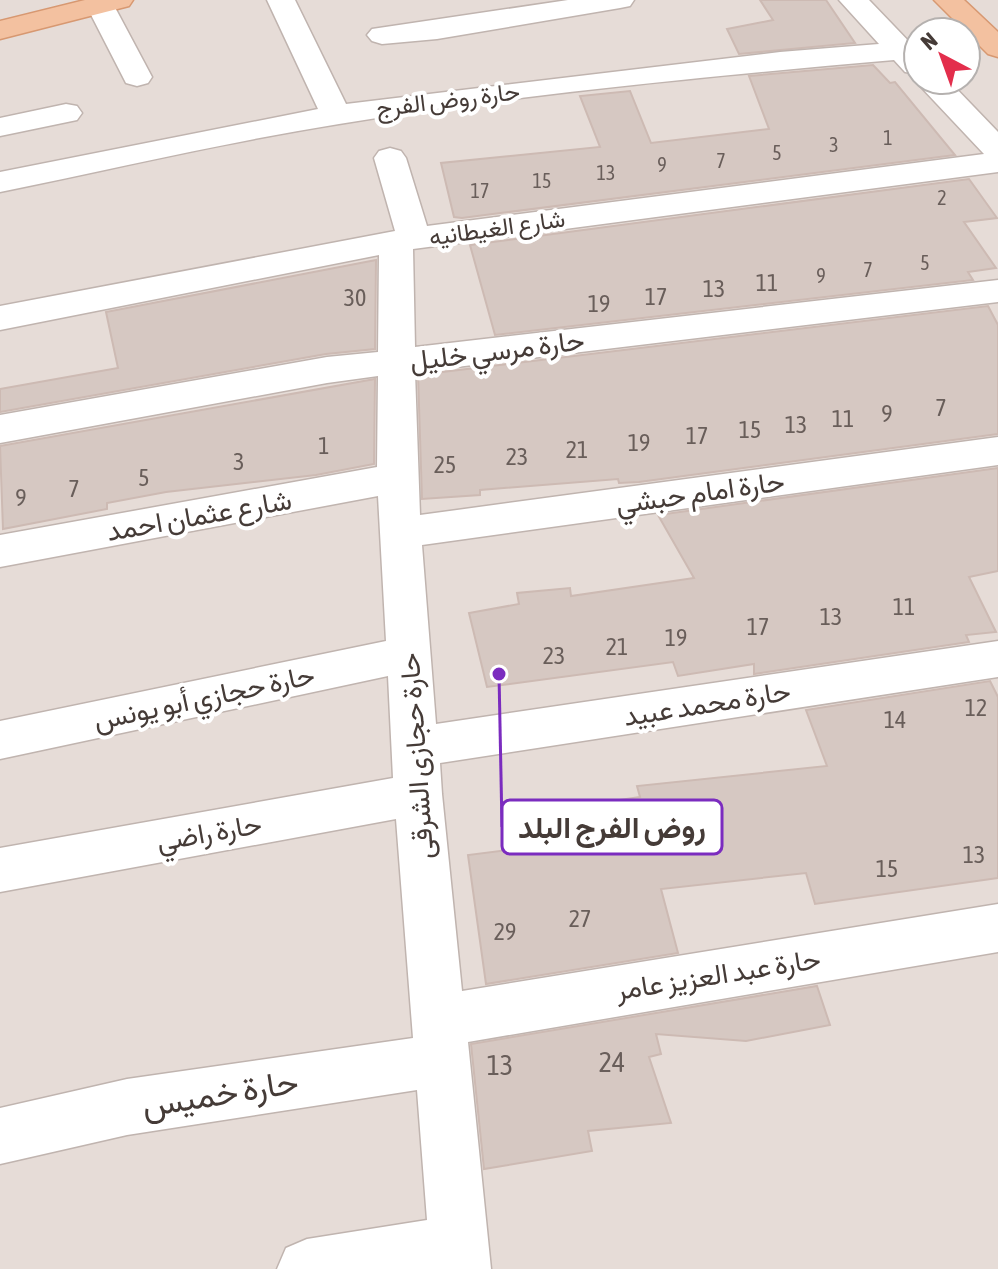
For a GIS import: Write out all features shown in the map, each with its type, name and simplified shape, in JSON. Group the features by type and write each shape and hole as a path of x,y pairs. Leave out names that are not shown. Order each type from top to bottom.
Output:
{"main road":[{"path":"0,8 34,0"},
{"path":"948,0 998,48"},
{"path":"0,30 110,2"}],"street":[{"path":"281,0 336,115"},
{"path":"382,35 437,30 620,0"},
{"path":"853,0 902,51"},
{"path":"110,2 137,77"},
{"name":"حارة روض الفرج","path":"0,182 336,115 780,61 902,59"},
{"path":"946,96 998,150"},
{"path":"0,127 66,113"},
{"name":"حارة حجازى الشرقى","path":"390,158 405,240 396,362 397,478 418,794 461,1256"},
{"name":"شارع الغيطانيه","path":"0,318 405,240 998,162"},
{"name":"حارة مرسي خليل","path":"0,429 327,370 998,291"},
{"name":"حارة امام حبشي","path":"401,533 998,451"},
{"name":"شارع عثمان احمد","path":"0,551 397,478"},
{"name":"حارة حجازي أبو يونس","path":"0,740 409,654"},
{"name":"حارة محمد عبيد","path":"416,747 998,659"},
{"name":"حارة راضي","path":"0,870 418,794"},
{"name":"حارة عبد العزيز عامر","path":"440,1040 998,928"},
{"name":"حارة خميس","path":"0,1136 440,1040"},
{"path":"307,1269 461,1256"}],"shaded area":[{"path":"0,0 998,0 998,1269 0,1269"}],"building":[{"path":"760,0 826,0 855,43 739,54 727,29 773,20"},
{"path":"873,65 890,83 895,82 902,91 902,96 907,96 955,155 454,217 441,163 600,147 580,96 630,91 651,143 769,129 749,76"},
{"path":"969,179 997,218 964,222 996,268 968,272 973,280 495,335 470,245"},
{"path":"376,260 375,349 326,354 0,412 0,389 118,368 106,312"},
{"path":"988,306 998,325 998,434 639,482 619,483 618,479 480,490 480,495 422,499 418,375"},
{"path":"375,379 374,464 316,475 166,492 107,503 107,509 3,529 0,446"},
{"path":"998,468 998,571 969,577 996,632 966,635 969,642 754,674 754,664 678,676 673,662 487,687 469,613 519,604 517,593 570,588 571,596 694,578 658,515"},
{"path":"990,681 998,697 998,878 815,904 806,873 661,889 678,953 486,984 468,855 572,842 564,808 640,797 637,786 827,766 806,710"},
{"path":"817,986 830,1025 746,1041 656,1034 661,1054 649,1057 671,1123 588,1131 592,1151 484,1169 471,1044"}],"place":[{"name":"روض الفرج البلد","path":"499,674"}]}
